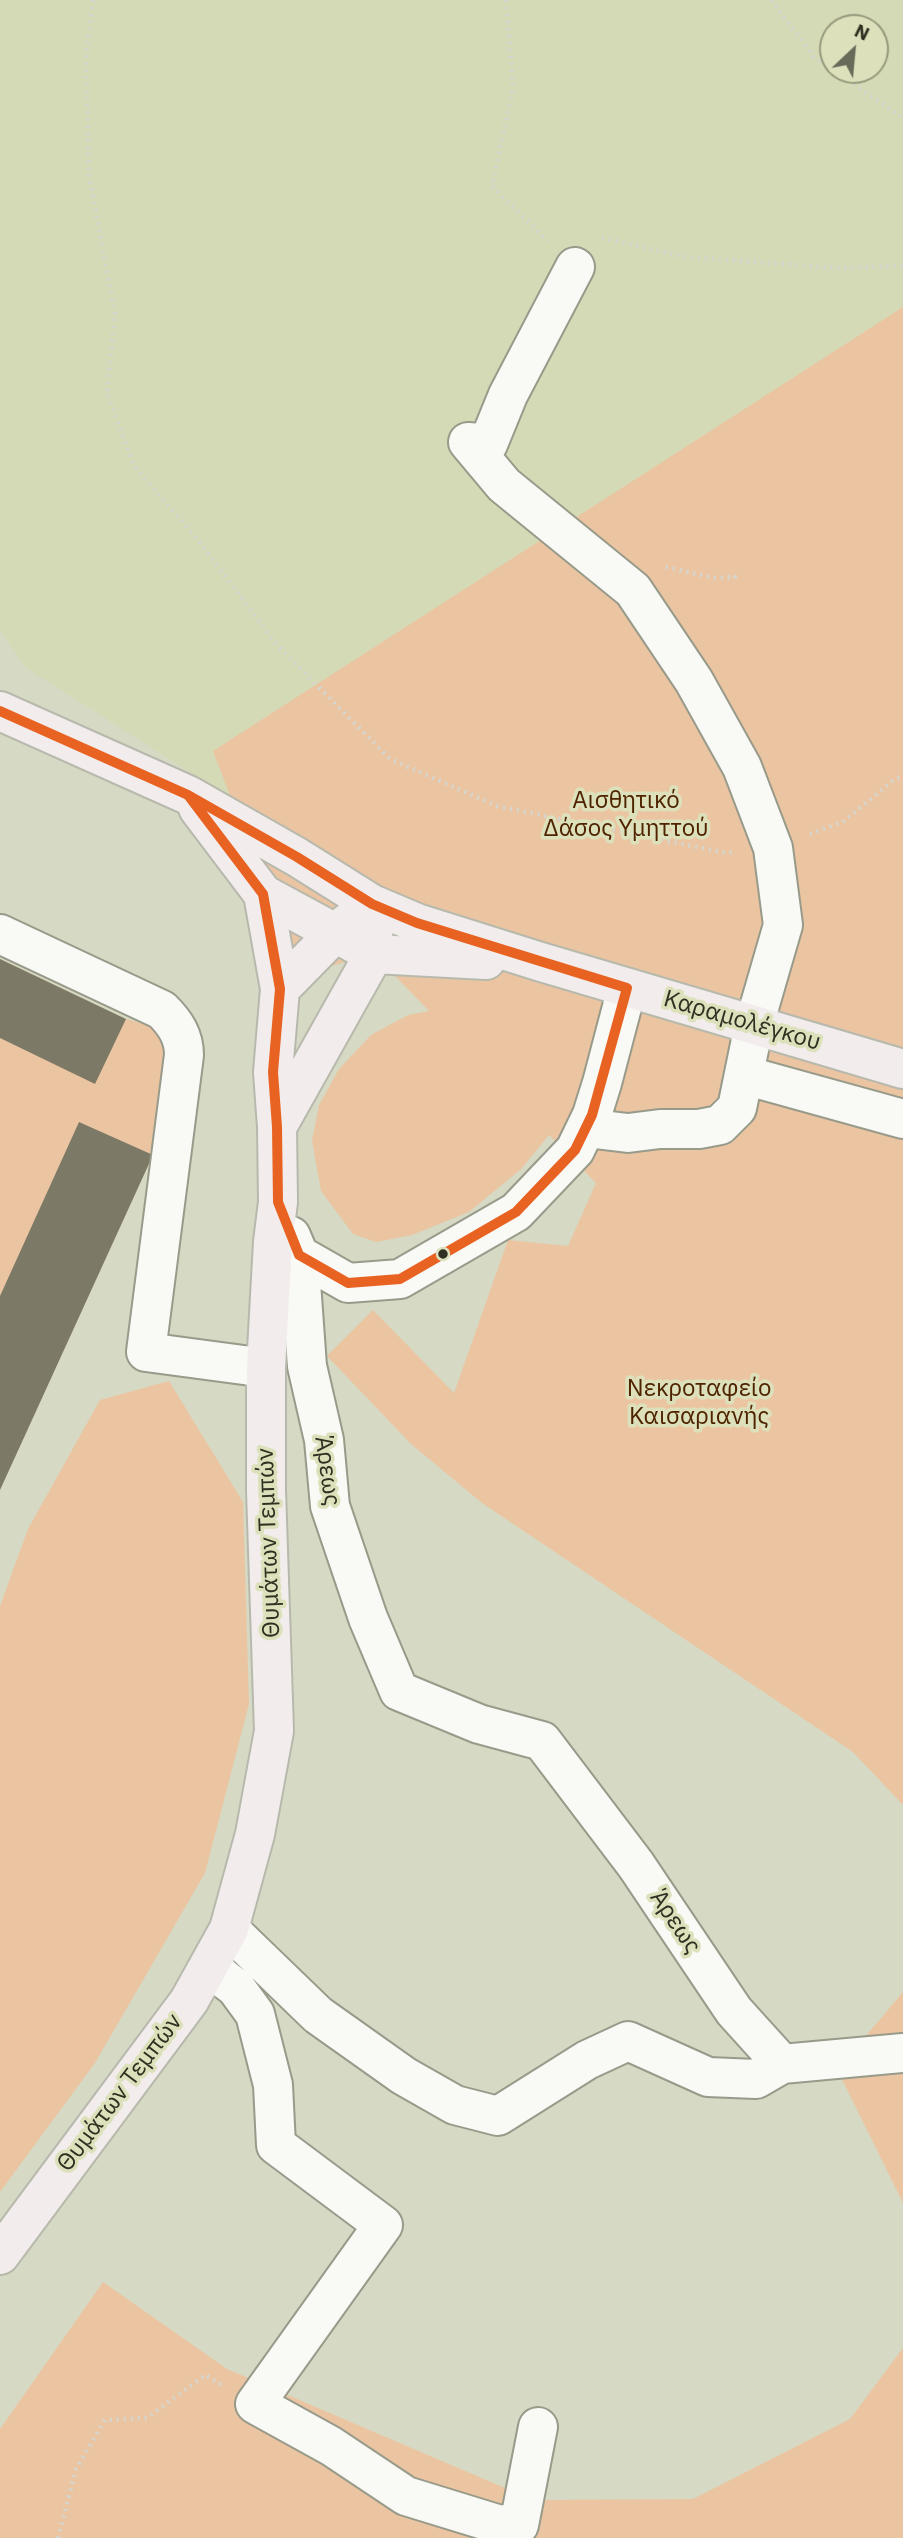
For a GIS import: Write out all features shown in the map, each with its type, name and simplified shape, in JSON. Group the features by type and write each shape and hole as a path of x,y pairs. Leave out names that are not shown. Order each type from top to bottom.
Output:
{"main road":[{"path":"0,711 188,795 297,857 372,904 417,923 541,962"},
{"path":"188,795 264,894 374,954 541,962"},
{"name":"Θυμάτων Τεμπών","path":"0,2255 188,2001 209,1967 229,1928 255,1834 274,1731 266,1490 266,1368 273,1242 278,1202 273,1072 281,989 264,894"},
{"path":"281,989 335,933 372,904"},
{"path":"277,1127 374,954 372,904"},
{"name":"Καραμολέγκου","path":"541,962 903,1069"}],"street":[{"path":"575,268 508,395 488,444 468,442 504,485 633,590 694,681 741,767 773,848 783,925 754,1025 737,1108 720,1125 699,1129 660,1129 628,1133 586,1128"},
{"path":"0,934 162,1010 177,1027 184,1046 183,1063 146,1352 266,1368"},
{"path":"278,1202 299,1255 348,1283 400,1279 516,1212 575,1150 586,1128 602,1083 627,988"},
{"path":"744,1075 903,1119"},
{"name":"Άρεως","path":"299,1255 307,1366 324,1440 330,1506 368,1618 399,1691 479,1724 542,1741 636,1865 734,2011 782,2064"},
{"path":"229,1928 318,2015 404,2076 455,2105 498,2116 578,2065 628,2041 709,2077 756,2079 782,2064 903,2053"},
{"path":"209,1967 236,1988 255,2014 273,2085 276,2145 383,2225 256,2404 331,2446 407,2496 497,2524 519,2525 538,2427"}],"path":[{"path":"93,0 86,55 89,175 115,314 107,392 134,466 197,539 277,645 390,759 497,806 726,853 773,848 844,821 895,779 903,776"},
{"path":"506,0 513,88 492,186 575,268 594,236 687,257 838,268 903,266"},
{"path":"771,0 814,57 903,118"},
{"path":"664,567 714,578 734,577 732,572"},
{"path":"58,2538 76,2469 105,2420 147,2418 205,2375 256,2404"}],"shaded area":[{"path":"0,0 903,0 903,1012 367,885 25,667 0,630"}],"green space":[{"name":"Αισθητικό Δάσος Υμηττού","path":"903,307 903,1805 853,1752 482,1503 411,1444 327,1356 373,1310 454,1393 508,1240 568,1246 596,1183 549,1135 521,1169 469,1212 412,1235 376,1242 353,1234 321,1191 312,1141 319,1105 339,1069 371,1035 408,1015 429,1011 374,954 299,975 213,751"},
{"path":"0,959 126,1019 155,1027 167,1061 153,1155 0,1490"},
{"path":"169,1381 243,1502 249,1704 205,1873 95,2063 0,2192 0,1606 28,1529 100,1400"},
{"path":"903,1992 903,2203 833,2061 854,2050"},
{"path":"103,2282 227,2369 533,2500 693,2499 850,2419 903,2348 903,2538 0,2538 0,2429"}],"building":[{"path":"0,959 126,1019 95,1084 0,1038"},
{"path":"79,1122 153,1155 0,1490 0,1296"}],"transit line":[{"path":"0,711 188,795"},
{"path":"188,795 297,857 372,904 417,923 627,988 592,1115 575,1150 516,1212 400,1279 348,1283 299,1255 278,1202 273,1072 280,989 263,894 188,795"}],"park label":[{"name":"Νεκροταφείο Καισαριανής","path":"699,1403"}]}
